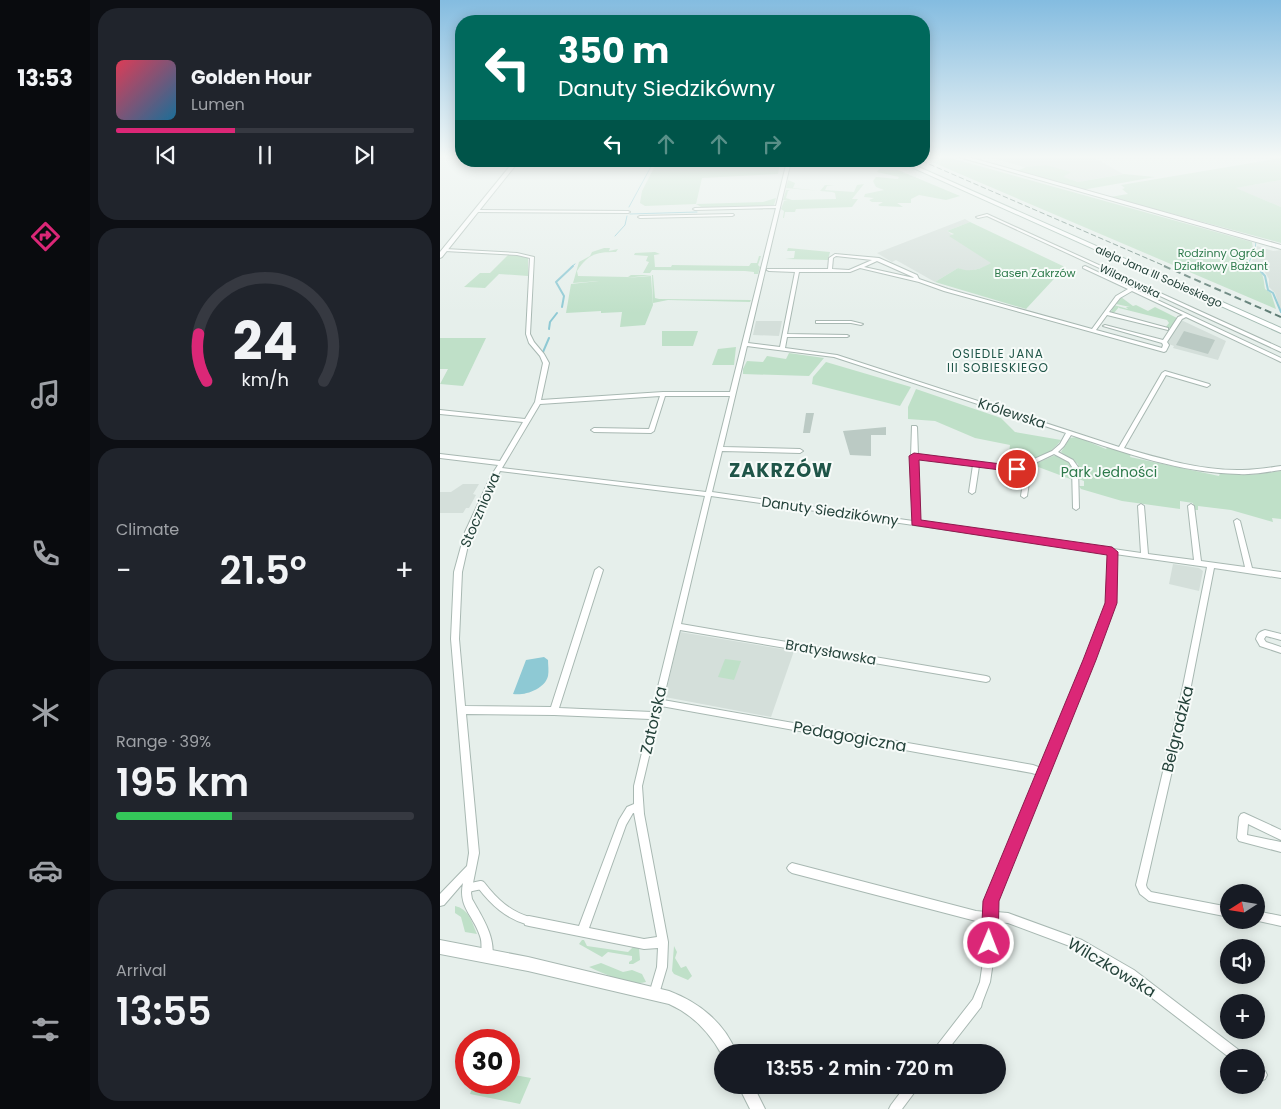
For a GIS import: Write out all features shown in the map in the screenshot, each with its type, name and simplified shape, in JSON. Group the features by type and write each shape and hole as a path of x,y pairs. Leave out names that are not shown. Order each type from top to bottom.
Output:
{"main road":[{"name":"aleja Jana III Sobieskiego","path":"1007,209 1281,331"},
{"name":"aleja Jana III Sobieskiego","path":"1017,209 1281,326"}],"street":[{"path":"695,209 710,209"},
{"path":"700,216 701,209"},
{"name":"Zatorska","path":"654,994 662,967 664,942 638,807 638,786 778,209"},
{"path":"1143,209 1281,247"},
{"path":"440,256 477,210 628,212"},
{"path":"640,218 732,215"},
{"name":"Wilanowska","path":"978,217 987,215 1281,350"},
{"name":"Stoczniowa","path":"445,250 518,254 529,256 533,259 528,334 530,342 544,356 546,362 538,402 499,466 468,532 458,572 455,639 474,853 466,888"},
{"path":"830,271 832,256 835,255 877,259 914,276 917,280"},
{"path":"770,270 850,271 877,259"},
{"path":"860,267 917,280 1024,312 1094,329 1164,350 1166,345 1164,342 1180,318 1187,315"},
{"path":"1085,267 1281,360"},
{"path":"782,348 797,270"},
{"path":"1094,329 1118,297 1132,289"},
{"path":"1106,313 1166,329"},
{"path":"818,322 861,324"},
{"path":"1105,326 1164,342"},
{"path":"784,335 847,336"},
{"name":"Królewska","path":"744,344 835,356 1162,460 1227,472 1249,473 1281,468"},
{"path":"1120,448 1166,373 1207,385"},
{"path":"594,430 650,431 663,394"},
{"path":"538,402 663,394 733,394"},
{"path":"440,412 526,421"},
{"path":"914,427 916,522"},
{"path":"914,456 1009,470 1022,467 1054,452 1062,445 1070,432"},
{"path":"719,449 800,451"},
{"path":"1054,452 1070,461 1075,467 1076,508"},
{"name":"Danuty Siedzikówny","path":"440,456 499,466 916,522 1112,552 1281,575"},
{"path":"972,492 976,465"},
{"path":"1022,467 1027,476 1024,496"},
{"path":"1141,506 1145,556"},
{"path":"1190,506 1198,564"},
{"path":"1237,521 1249,570"},
{"path":"945,1044 977,1003 984,982 989,956 991,901 1090,660 1111,603 1112,552"},
{"name":"Belgradzka","path":"1211,566 1185,696 1141,880 1143,891 1149,896 1220,910"},
{"path":"554,711 599,570"},
{"name":"Bratysławska","path":"676,626 986,679"},
{"path":"1281,637 1265,633 1261,635 1260,639 1263,644 1281,650"},
{"name":"Pedagogiczna","path":"657,702 1033,769 1042,773"},
{"path":"461,710 554,711 654,716"},
{"path":"582,932 622,823 630,810 638,807"},
{"path":"1281,835 1244,817 1242,838 1281,847"},
{"path":"440,901 471,868"},
{"name":"Wilczkowska","path":"792,868 976,916 1008,918 1078,944 1130,974 1228,1049"},
{"path":"487,956 486,936 467,900 466,888 481,885 502,909 518,919 644,944 664,942"},
{"path":"1265,917 1281,920"},
{"path":"440,947 654,994 684,1004 716,1032 724,1044"},
{"path":"750,1094 758,1109"},
{"path":"895,1109 906,1094"}],"shaded area":[{"path":"965,219 970,222 947,231 992,263 967,272 958,268 935,282 896,260 892,262 877,253"},
{"path":"1257,246 1273,251 1281,250 1281,311 1275,293 1269,287 1269,279 1262,267 1252,261"},
{"path":"1181,320 1226,341 1218,360 1173,348 1174,346 1166,343"},
{"path":"756,321 782,321 779,336 753,335"},
{"path":"463,484 479,484 473,494 476,495 469,508 466,508 463,513 440,513 440,492 451,492"},
{"path":"1173,564 1199,568 1203,571 1199,591 1169,584"},
{"path":"680,632 794,651 771,717 665,697"}],"green space":[{"path":"781,209 803,209 796,209 795,212 785,212 783,218 784,211"},
{"name":"Rodzinny Ogród Działkowy Bażant","path":"1041,209 1133,209 1252,242 1253,249 1247,262 1261,273 1265,289 1271,293 1276,309"},
{"path":"1154,209 1281,209 1281,243"},
{"name":"Basen Zakrzów","path":"970,222 1065,267 1026,309 935,282 958,268 975,270 991,263 949,236 954,234 947,231"},
{"path":"610,248 609,251 618,249 616,252 593,255 577,271 578,276 628,277 631,275 652,275 626,278 651,276 653,305 645,325 620,327 622,312 566,313 571,284 599,281 573,283 579,262 590,256 592,252"},
{"path":"788,248 830,252 828,260 785,259 794,258 795,251 787,251"},
{"path":"655,252 660,254 654,255 655,267 671,267 672,265 749,266 751,263 757,263 759,256 761,256 758,274 745,271 652,270 650,273 643,273 649,262 646,261 648,256 634,255 635,253"},
{"path":"508,255 528,257 528,276 499,274 485,288 464,287 480,273 490,273"},
{"path":"652,275 655,298 751,300 750,302 668,300 653,303"},
{"path":"1121,297 1133,306 1136,305 1148,311 1155,307 1177,318 1171,328 1165,328 1169,323 1167,320 1119,307 1113,314 1111,312 1114,305 1128,309 1126,307 1130,307 1116,304"},
{"path":"662,331 698,331 693,346 662,346"},
{"path":"440,338 486,338 463,386 440,384 448,369 440,369"},
{"path":"736,347 734,365 712,365 718,349"},
{"path":"789,353 824,358 809,376 743,374 747,361 763,362 767,356 786,359"},
{"path":"826,362 911,387 900,406 812,384 813,377"},
{"path":"916,389 1001,418 1015,432 1061,440 1051,451 1037,459 1022,465 1007,467 1010,445 975,438 935,421 908,419 908,407"},
{"name":"Park Jedności","path":"1076,437 1106,449 1108,446 1131,454 1130,457 1219,476 1220,473 1251,475 1281,471 1281,519 1272,518 1273,522 1231,510 1198,506 1198,510 1194,510 1193,503 1180,501 1180,509 1122,501 1081,489 1079,486 1084,486 1084,481 1079,479 1078,464 1061,452 1070,438"},
{"path":"1057,456 1071,464 1073,480 1033,465"},
{"path":"725,659 741,661 734,680 718,677"},
{"path":"455,906 467,913 477,934 465,932 461,917 455,913"},
{"path":"584,940 587,946 628,952 633,947 639,948 640,960 629,964 632,956 608,952 602,957 579,944"},
{"path":"674,946 677,952 675,958 681,968 686,966 692,976 688,980 674,974 672,971"},
{"path":"601,963 623,972 632,970 642,974 646,982 633,983 625,981 589,967"},
{"path":"520,1076 531,1078 520,1104 470,1094 520,1094"}],"water":[{"path":"544,657 548,660 548,676 543,685 529,693 513,694 526,660"}],"building":[{"path":"1184,331 1215,340 1208,354 1176,345"},
{"path":"806,413 814,413 810,433 803,433"},
{"path":"886,427 886,435 871,435 871,456 850,455 843,431"}],"waterway":[{"path":"630,214 697,212"},
{"path":"615,236 625,225 627,216"},
{"path":"1256,241 1255,250 1249,262 1258,267"},
{"path":"571,267 575,264"},
{"path":"562,307 564,296 556,282 573,266"},
{"path":"1256,266 1265,276 1268,290 1273,293 1281,312"},
{"path":"549,329 550,322 557,313"},
{"path":"543,352 549,338"}],"railway":[{"path":"1032,209 1167,267"},
{"path":"1164,266 1281,317"}],"district":[{"name":"OSIEDLE JANA III SOBIESKIEGO","path":"998,361"},
{"name":"ZAKRZÓW","path":"781,470"}],"route":[{"path":"989,943 991,901 1090,660 1111,603 1112,552 916,522 914,456 992,468 1017,469"}]}
